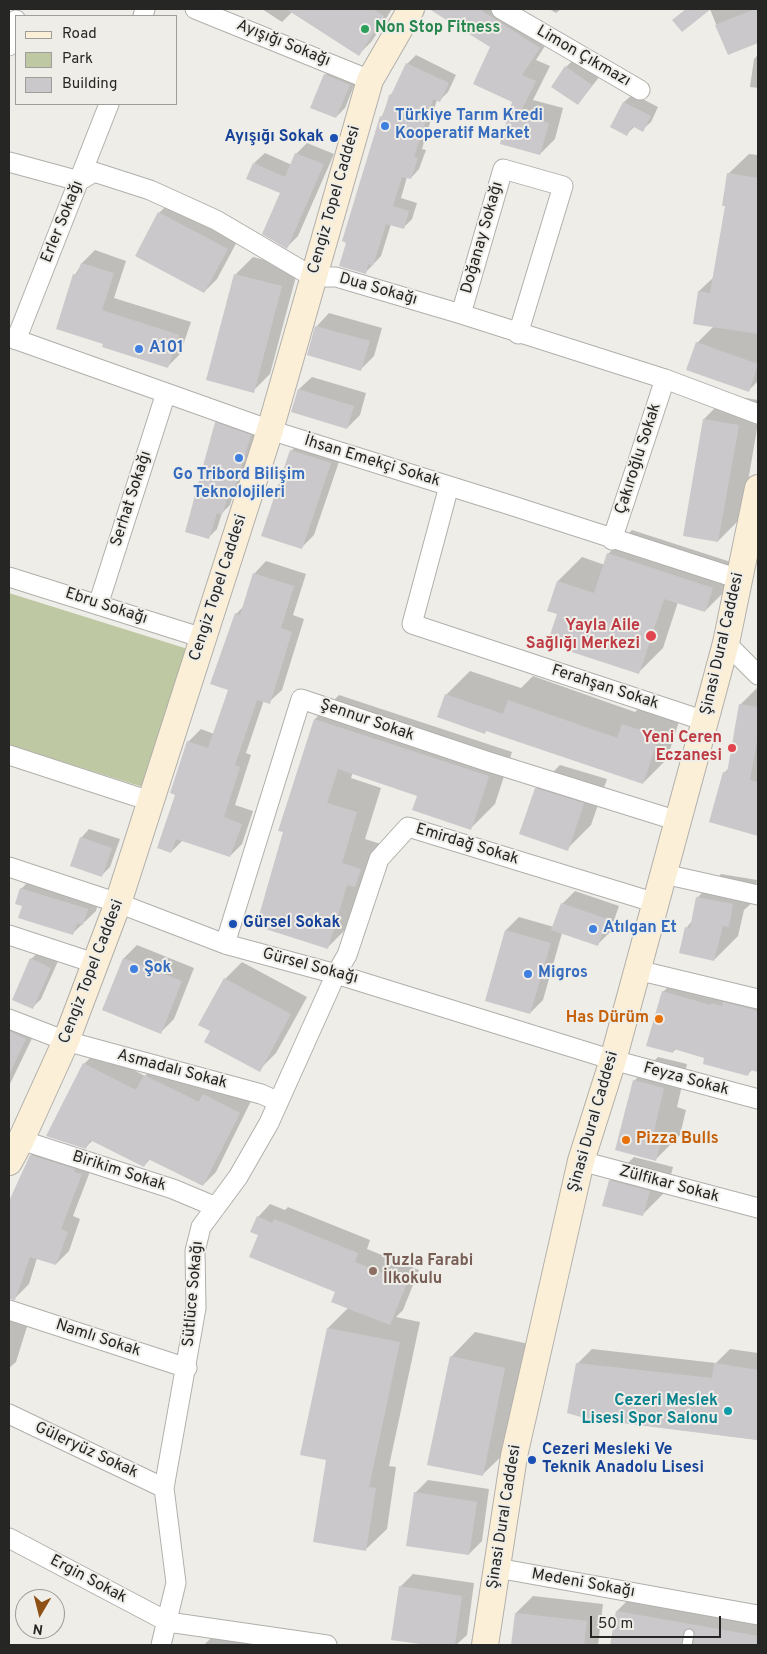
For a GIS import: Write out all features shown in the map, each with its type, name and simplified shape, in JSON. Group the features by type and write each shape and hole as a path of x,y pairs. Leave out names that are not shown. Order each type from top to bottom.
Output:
{"street":[{"name":"Ayışığı Sokağı","path":"195,9 370,80"},
{"name":"Cengiz Topel Caddesi","path":"15,1151 66,1041 97,964 270,430 370,80 411,9"},
{"name":"Limon Çıkmazı","path":"501,9 640,90"},
{"path":"9,46 15,24"},
{"name":"Erler Sokağı","path":"12,339 79,181 109,105"},
{"path":"9,162 79,181"},
{"name":"Doğanay Sokağı","path":"460,314 503,169 563,186 518,334"},
{"name":"Dua Sokağı","path":"79,181 94,172 150,190 216,220 314,277 336,277 460,314 518,334 666,379 758,414"},
{"name":"İhsan Emekçi Sokak","path":"12,339 270,430 739,579"},
{"name":"Çakıroğlu Sokak","path":"612,540 666,379"},
{"name":"Serhat Sokağı","path":"98,604 166,393"},
{"name":"Ferahşan Sokak","path":"449,486 412,624 705,721"},
{"name":"Şinasi Dural Caddesi","path":"484,1645 514,1456 581,1161 613,1060 726,643 758,488"},
{"name":"Ebru Sokağı","path":"9,577 204,638"},
{"path":"726,643 758,675"},
{"name":"Şennur Sokak","path":"224,944 301,699 486,761 678,822"},
{"path":"9,755 150,801"},
{"name":"Emirdağ Sokak","path":"336,974 347,955 379,860 408,827 656,902"},
{"name":"Gürsel Sokağı","path":"9,867 118,903 224,944 336,974 613,1060"},
{"path":"664,874 758,895"},
{"path":"9,935 97,964"},
{"path":"637,970 758,999"},
{"name":"Sütlüce Sokağı","path":"161,1645 176,1583 164,1488 196,1308 195,1251 201,1227 238,1177 270,1122 277,1102 336,974"},
{"name":"Asmadalı Sokak","path":"9,1019 66,1041 261,1094 277,1102"},
{"name":"Feyza Sokak","path":"613,1060 758,1099"},
{"name":"Birikim Sokak","path":"15,1151 173,1189 216,1207"},
{"name":"Zülfikar Sokak","path":"581,1161 758,1208"},
{"name":"Namlı Sokak","path":"9,1310 186,1368"},
{"name":"Güleryüz Sokak","path":"9,1414 164,1488"},
{"name":"Ergin Sokak","path":"9,1538 168,1622 327,1645"},
{"name":"Medeni Sokağı","path":"496,1568 758,1615"}],"lane":[{"path":"687,1645 689,1634"}],"green space":[{"path":"9,593 191,650 146,788 9,745"}],"building":[{"path":"286,9 373,9 384,16 359,56"},
{"path":"429,9 479,9 540,48 522,75 536,81 519,115 549,123 540,155 500,144 512,102 473,84 490,47"},
{"path":"686,9 711,9 682,32 672,20"},
{"path":"758,9 758,43 728,55 715,25"},
{"path":"406,63 449,83 440,102 433,99 414,157 418,158 411,179 402,177 393,206 409,211 404,229 386,224 373,266 368,264 366,274 339,266 346,243 342,241 380,116 383,117 389,95 391,95"},
{"path":"565,66 592,85 578,105 551,87"},
{"path":"324,74 350,85 336,118 310,108"},
{"path":"623,102 651,116 643,132 632,126 627,136 610,127"},
{"path":"295,153 324,164 287,249 262,234 280,193 246,179 253,163 285,177"},
{"path":"727,173 758,178 758,334 693,324 698,291 710,293 725,206 722,206"},
{"path":"158,212 228,249 204,293 135,256"},
{"path":"81,263 114,273 102,310 179,335 168,368 102,347 103,344 56,329 73,274 77,275"},
{"path":"234,274 282,286 254,393 206,380"},
{"path":"315,326 370,341 361,371 307,355"},
{"path":"696,342 758,364 749,392 686,370"},
{"path":"298,389 354,406 347,429 291,412"},
{"path":"703,419 739,425 718,542 683,536"},
{"path":"215,422 251,435 232,497 228,496 222,515 217,513 209,539 185,532"},
{"path":"290,450 331,463 302,549 261,536"},
{"path":"607,553 713,588 705,612 664,599 639,674 547,644 557,614 547,611 557,581 594,593"},
{"path":"253,573 294,586 281,628 292,632 270,704 257,700 235,765 240,767 224,817 242,824 230,857 176,839 171,853 157,848 175,795 170,793 187,741 208,748 228,690 210,684 235,613 240,615"},
{"path":"445,694 503,714 508,700 617,738 622,724 659,736 643,784 486,731 485,734 437,717"},
{"path":"739,704 758,707 758,735 750,780 758,782 758,836 709,822 723,772 727,773"},
{"path":"314,719 489,776 471,830 412,810 417,796 338,769 327,803 357,812 342,863 361,869 355,887 347,885 328,949 256,926 283,832 278,831"},
{"path":"535,788 584,803 568,851 519,834"},
{"path":"80,837 112,848 102,877 70,866"},
{"path":"20,888 88,909 83,925 77,923 73,935 18,918 22,906 15,904"},
{"path":"696,897 733,904 729,927 723,926 714,961 679,953 685,927 690,928"},
{"path":"561,903 607,919 598,946 551,930"},
{"path":"505,930 551,943 530,1014 485,1001"},
{"path":"30,958 51,968 33,1009 12,1000"},
{"path":"123,958 182,981 161,1034 102,1010"},
{"path":"224,978 291,1014 260,1072 204,1042 210,1031 198,1025"},
{"path":"662,991 711,1005 711,1003 722,1006 723,1002 758,1011 758,1072 750,1070 748,1076 703,1064 704,1058 674,1049 673,1053 646,1046"},
{"path":"9,1031 26,1039 9,1075"},
{"path":"83,1063 136,1090 144,1075 199,1102 203,1094 240,1113 203,1186 148,1159 144,1167 90,1140 86,1149 46,1136"},
{"path":"633,1080 664,1088 654,1131 663,1134 656,1161 615,1150"},
{"path":"30,1155 75,1169 74,1172 82,1174 61,1229 68,1232 56,1265 30,1257 15,1300 9,1299 9,1201"},
{"path":"609,1180 650,1191 643,1216 602,1206"},
{"path":"257,1216 272,1223 274,1219 358,1253 355,1262 407,1283 390,1325 331,1302 335,1292 249,1257 258,1235 250,1232"},
{"path":"327,1328 400,1342 369,1487 376,1488 366,1551 313,1542 326,1460 300,1455"},
{"path":"450,1356 505,1368 483,1476 427,1465"},
{"path":"576,1363 712,1378 714,1363 758,1370 758,1440 588,1419 567,1413"},
{"path":"414,1492 477,1502 469,1555 406,1546"},
{"path":"399,1586 462,1596 455,1645 427,1645 391,1640"},
{"path":"616,1611 758,1636 758,1645 693,1645 695,1632 690,1628 684,1630 681,1645 610,1645"},
{"path":"515,1613 587,1621 584,1645 511,1645"}],"place":[{"name":"Non Stop Fitness","path":"365,29"},
{"name":"Türkiye Tarım Kredi Kooperatif Market","path":"385,126"},
{"name":"Ayışığı Sokak","path":"334,138"},
{"name":"A101","path":"139,349"},
{"name":"Go Tri̇bord Bi̇li̇şi̇m Teknoloji̇leri","path":"239,458"},
{"name":"Yayla Aile Sağlığı Merkezi","path":"651,636"},
{"name":"Yeni Ceren Eczanesi","path":"732,748"},
{"name":"Gürsel Sokak","path":"233,924"},
{"name":"Atılgan Et","path":"593,929"},
{"name":"Şok","path":"134,969"},
{"name":"Migros","path":"528,974"},
{"name":"Has Dürüm","path":"659,1019"},
{"name":"Pizza Bulls","path":"626,1140"},
{"name":"Tuzla Farabi İlkokulu","path":"373,1271"},
{"name":"Cezeri Meslek Lisesi Spor Salonu","path":"728,1411"},
{"name":"Cezeri Mesleki Ve Teknik Anadolu Lisesi","path":"532,1460"}]}
